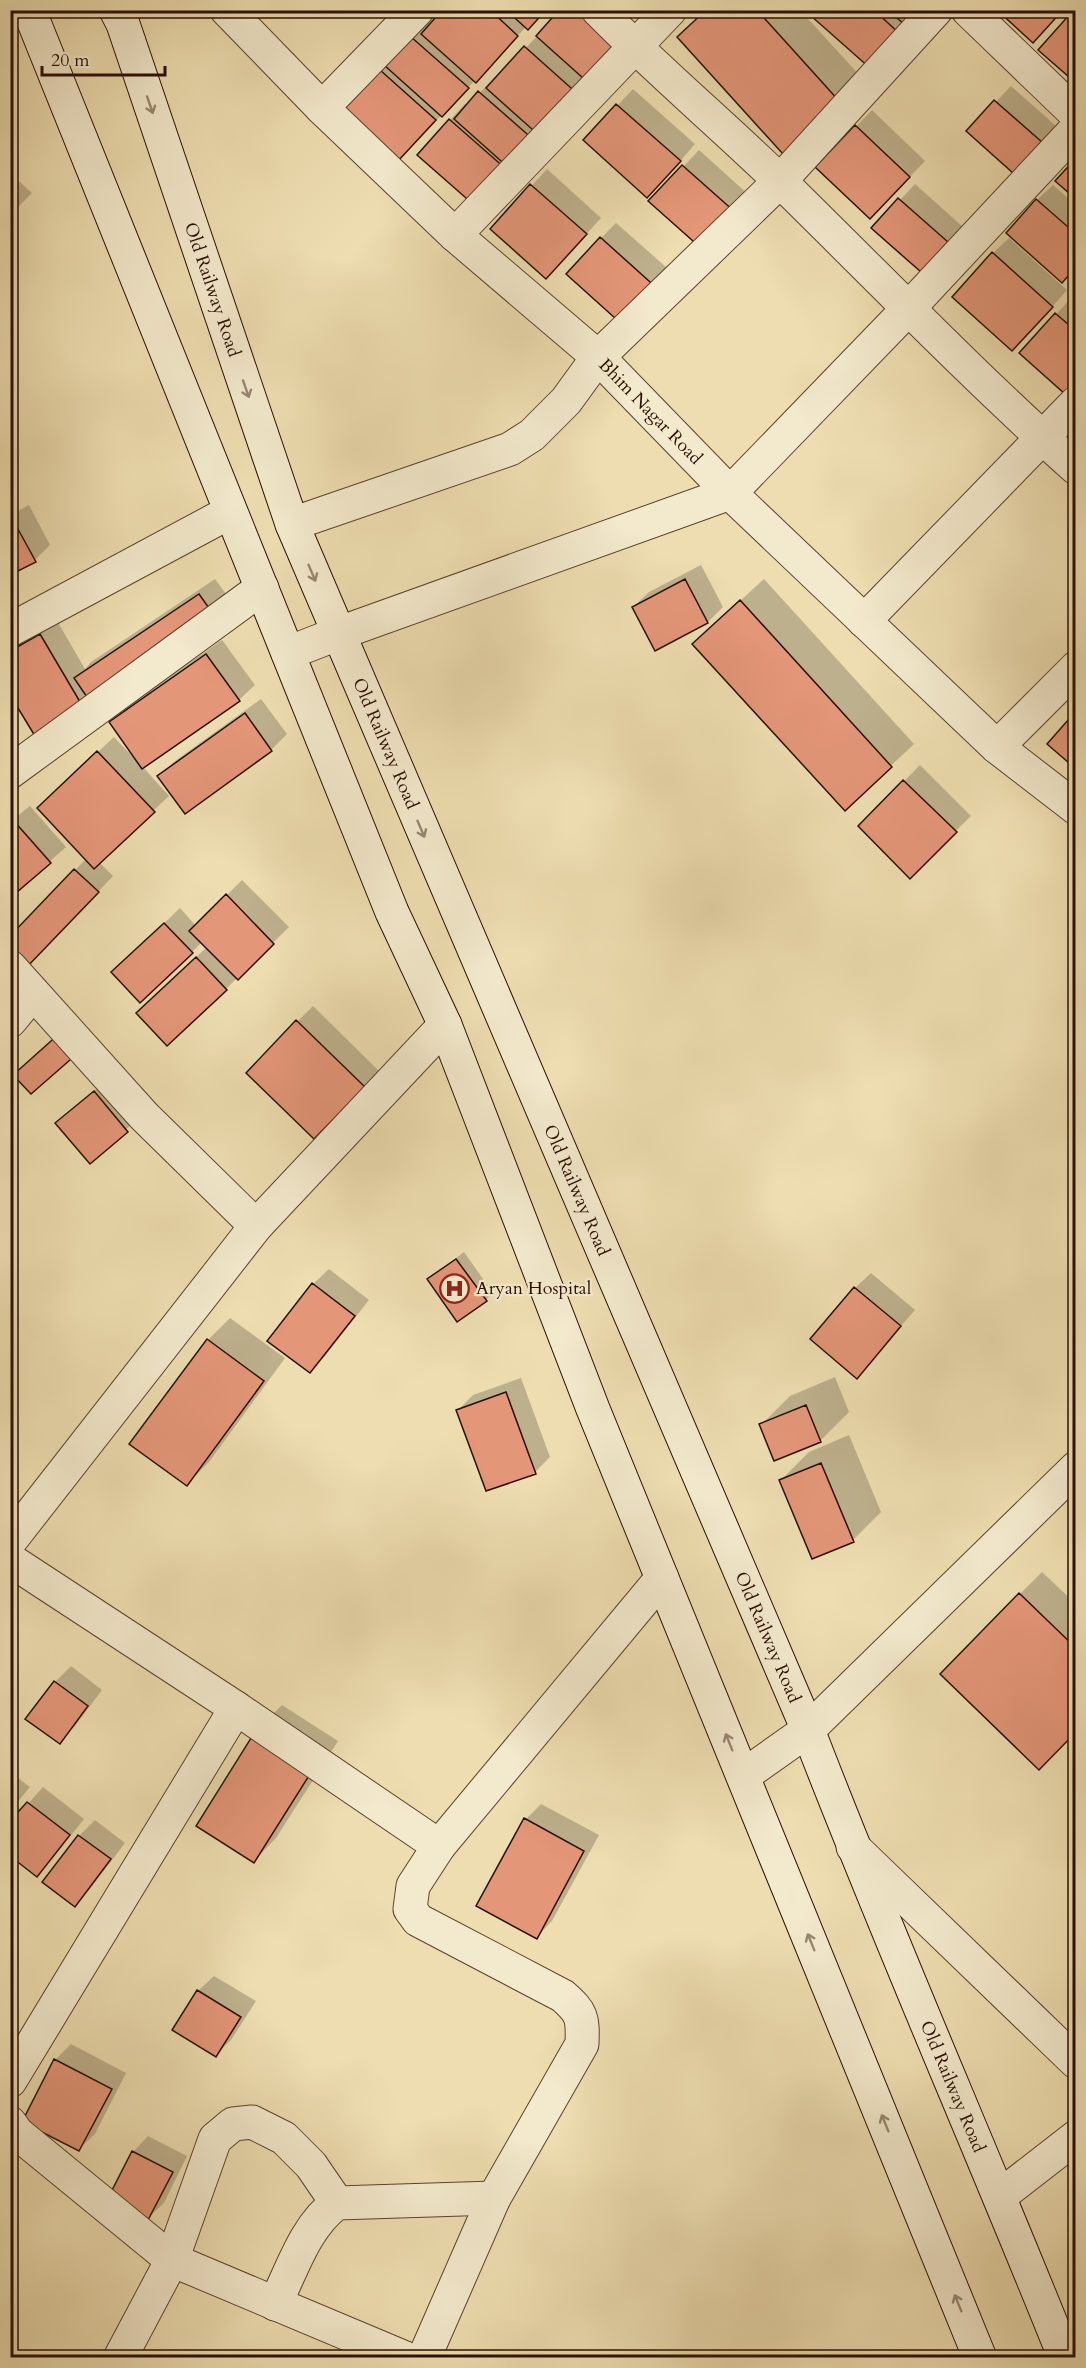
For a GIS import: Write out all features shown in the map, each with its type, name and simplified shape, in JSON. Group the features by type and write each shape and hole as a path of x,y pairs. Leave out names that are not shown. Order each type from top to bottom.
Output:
{"street":[{"path":"30,10 392,912 445,1024 593,1409 980,2358"},
{"name":"Bhim Nagar Road","path":"227,10 322,108 455,235 598,357 730,493 997,747 1076,808"},
{"path":"322,108 417,10"},
{"path":"598,10 780,181 908,310 1076,468"},
{"path":"455,235 670,10"},
{"path":"292,524 510,449 532,435 566,401 598,357 780,181 936,10"},
{"path":"968,10 1076,114"},
{"name":"Old Railway Road","path":"126,15 292,524 337,634 808,1730 853,1847 1000,2196 1065,2358"},
{"path":"288,653 730,493 908,310 1076,129"},
{"path":"864,621 1076,403"},
{"path":"10,630 231,512"},
{"path":"10,772 262,588"},
{"path":"997,747 1076,668"},
{"path":"10,967 144,1116 256,1226"},
{"path":"10,1021 33,993"},
{"path":"10,1541 256,1226 445,1024"},
{"path":"743,1776 808,1730 1076,1468"},
{"path":"10,1560 237,1708 439,1846"},
{"path":"424,2358 494,2199 582,2044 583,2025 580,2011 563,1996 418,1920 410,1909 413,1886 439,1846 662,1578"},
{"path":"10,2081 237,1708"},
{"path":"853,1847 1076,2062"},
{"path":"120,2358 172,2260 215,2139 234,2124 252,2122 284,2138 311,2164 337,2203"},
{"path":"10,2123 17,2133 172,2260 405,2358"},
{"path":"1000,2196 1076,2137"},
{"path":"275,2304 314,2224 324,2212 337,2203 494,2199"}],"building":[{"path":"442,10 490,10 518,36 476,83 421,34"},
{"path":"506,10 546,10 528,30"},
{"path":"559,10 587,10 629,47 593,87 536,36"},
{"path":"706,10 757,10 840,102 783,154 677,37"},
{"path":"814,10 874,10 901,35 871,69 810,15"},
{"path":"888,10 920,10 906,26"},
{"path":"997,10 1063,10 1033,43"},
{"path":"1070,14 1076,19 1076,83 1038,50"},
{"path":"410,36 469,88 442,117 384,65"},
{"path":"524,46 580,96 542,138 486,88"},
{"path":"380,70 436,120 398,161 342,111"},
{"path":"478,91 535,141 510,169 454,119"},
{"path":"994,100 1051,150 1023,182 966,131"},
{"path":"616,104 681,161 647,198 583,140"},
{"path":"449,119 506,169 474,205 417,155"},
{"path":"855,125 910,177 870,219 815,167"},
{"path":"1076,158 1076,199 1055,181"},
{"path":"682,165 735,212 702,249 648,201"},
{"path":"530,184 587,234 546,279 490,229"},
{"path":"898,198 948,242 921,272 871,228"},
{"path":"1036,199 1076,234 1076,267 1062,283 1006,233"},
{"path":"600,237 659,290 626,328 566,274"},
{"path":"992,252 1053,307 1012,351 952,297"},
{"path":"1055,313 1076,331 1076,399 1074,402 1019,353"},
{"path":"13,520 36,562 10,575 10,521"},
{"path":"685,579 708,623 655,651 632,607"},
{"path":"199,594 216,618 91,703 74,678"},
{"path":"740,600 892,767 845,811 692,644"},
{"path":"40,634 86,712 38,741 10,695 10,651"},
{"path":"206,654 240,701 142,769 109,722"},
{"path":"1076,711 1076,769 1047,744"},
{"path":"245,713 272,751 185,814 157,776"},
{"path":"97,751 155,812 94,869 37,808"},
{"path":"903,780 957,832 910,879 858,826"},
{"path":"13,820 51,863 10,898 10,823"},
{"path":"74,869 99,892 24,970 10,957 10,936"},
{"path":"226,894 274,944 238,980 189,931"},
{"path":"164,923 193,953 140,1003 111,972"},
{"path":"196,957 227,990 167,1046 136,1013"},
{"path":"296,1020 365,1087 314,1139 246,1073"},
{"path":"60,1033 78,1053 31,1094 13,1075"},
{"path":"94,1091 128,1132 90,1164 55,1123"},
{"path":"456,1259 487,1301 457,1322 427,1279"},
{"path":"312,1283 355,1316 310,1373 267,1341"},
{"path":"854,1287 901,1326 857,1379 810,1339"},
{"path":"207,1339 264,1381 187,1486 129,1444"},
{"path":"506,1392 536,1474 486,1491 456,1410"},
{"path":"806,1405 821,1442 774,1461 759,1424"},
{"path":"821,1463 854,1542 812,1559 779,1480"},
{"path":"1019,1593 1076,1648 1076,1732 1039,1770 940,1674"},
{"path":"54,1681 88,1706 60,1744 25,1719"},
{"path":"258,1727 317,1763 254,1863 196,1826"},
{"path":"27,1802 70,1835 37,1877 10,1856 10,1821"},
{"path":"524,1818 584,1851 537,1939 476,1906"},
{"path":"78,1835 111,1859 75,1907 42,1882"},
{"path":"197,1990 241,2017 216,2057 172,2030"},
{"path":"54,2059 112,2089 79,2151 22,2122"},
{"path":"132,2151 173,2172 148,2220 107,2200"}],"place":[{"name":"Aryan Hospital","path":"455,1288"}]}
